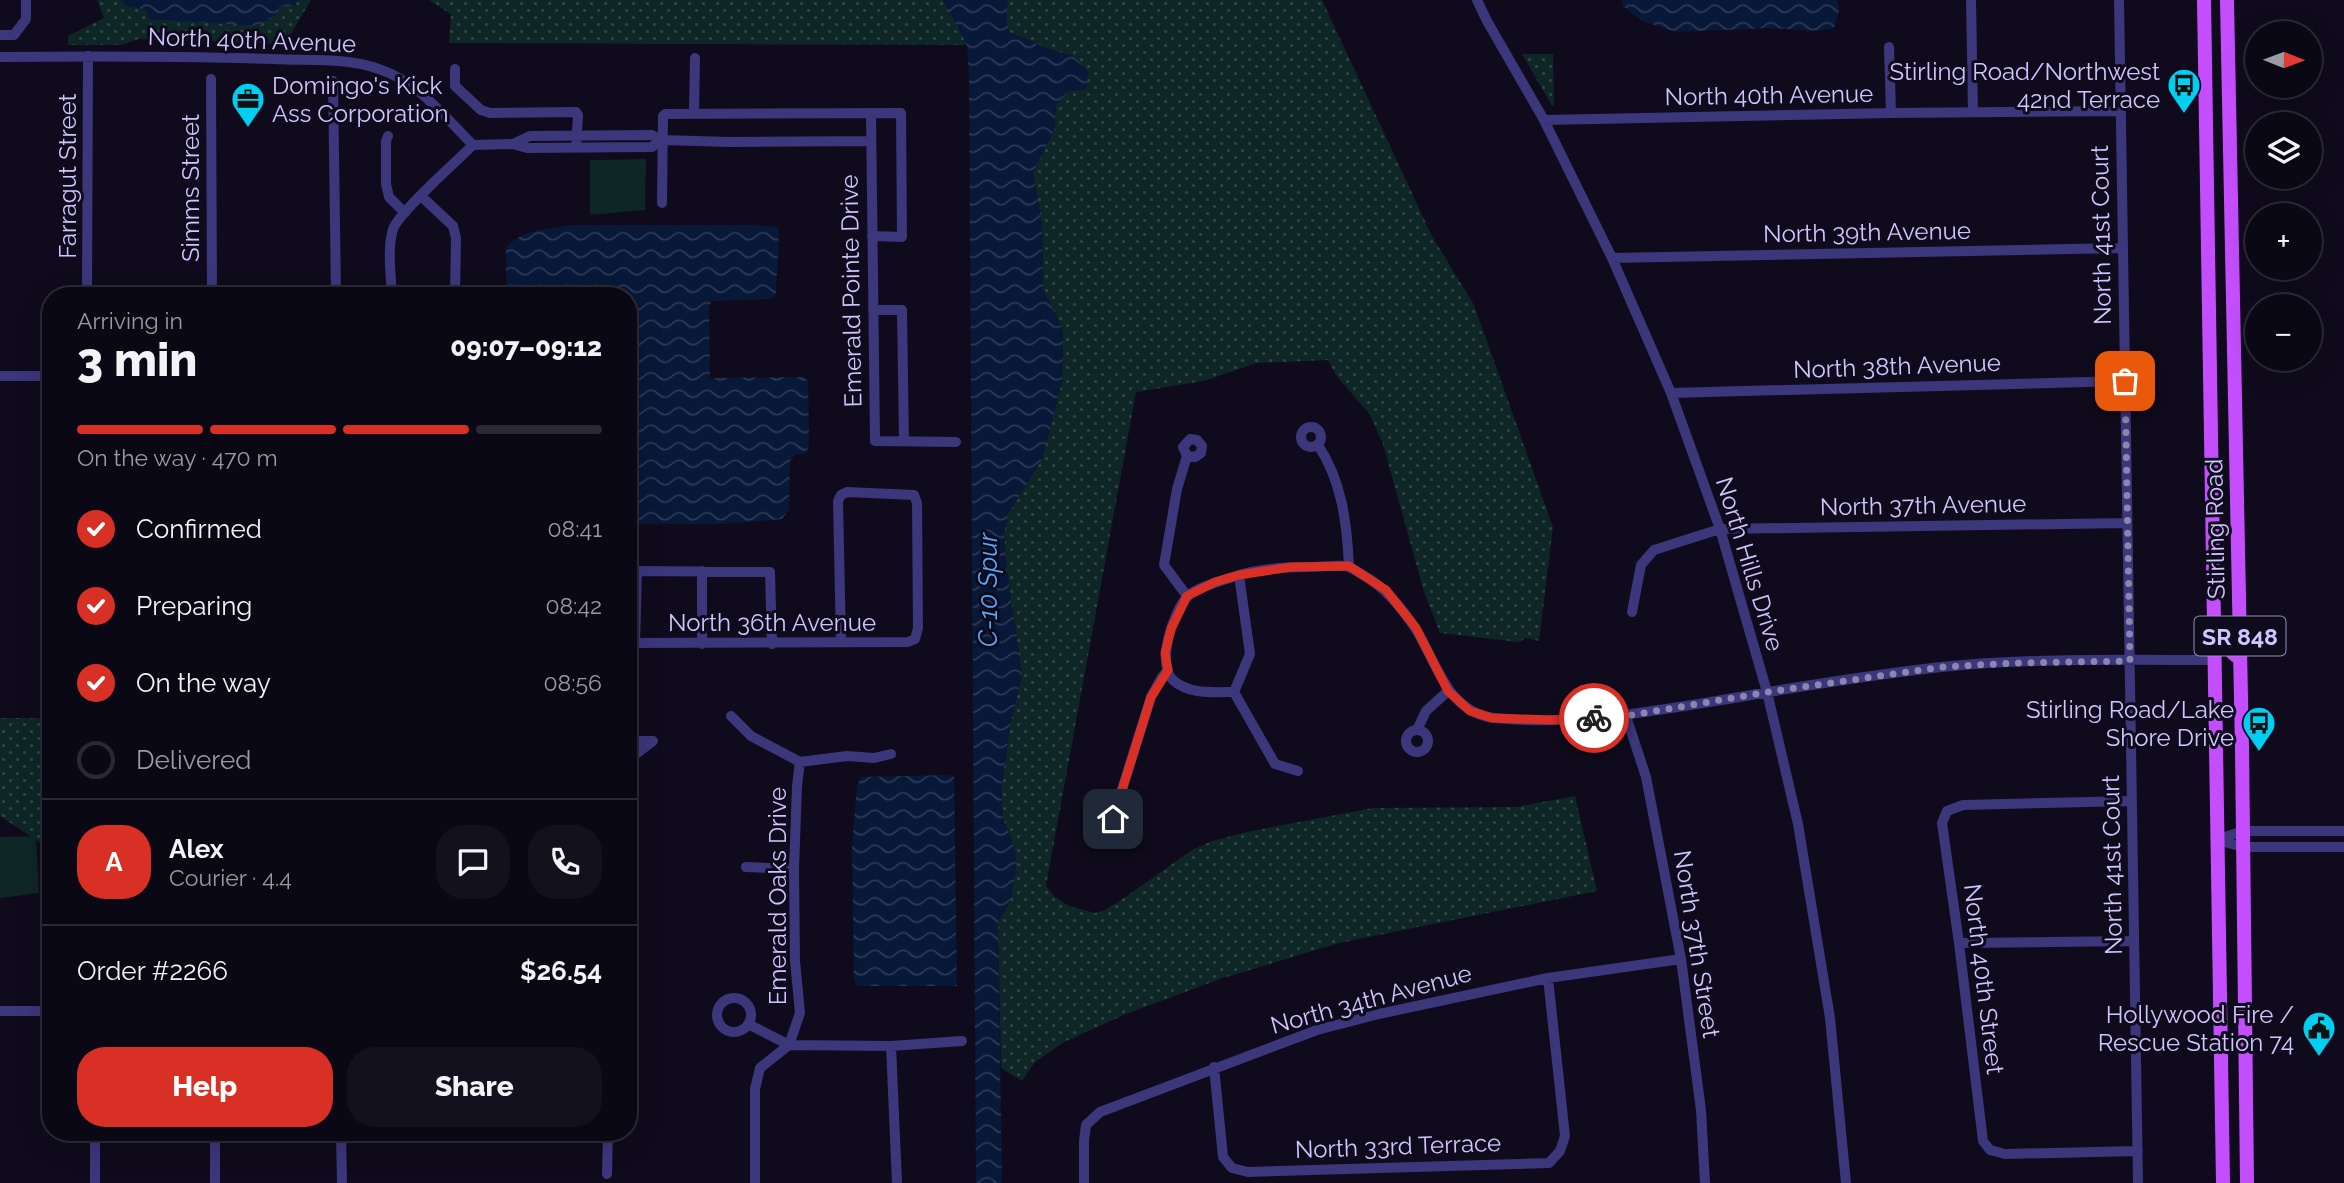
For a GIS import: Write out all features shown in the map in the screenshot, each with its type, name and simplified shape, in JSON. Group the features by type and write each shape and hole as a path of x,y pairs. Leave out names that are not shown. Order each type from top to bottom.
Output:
{"main road":[{"name":"Stirling Road","path":"2204,0 2223,1183"},
{"name":"Stirling Road","path":"2227,0 2244,847 2247,1183"},
{"path":"2204,38 2228,38"},
{"path":"2206,184 2218,188 2231,213"},
{"path":"2213,621 2228,647 2240,658"}],"street":[{"path":"0,35 14,35 26,19 26,0"},
{"name":"North Hills Drive","path":"1477,0 1544,120 1612,258 1671,393 1720,529 1768,692 1810,886 1830,1018 1846,1183"},
{"path":"1971,0 1973,112"},
{"name":"North 41st Court","path":"2119,0 2138,1183"},
{"path":"1889,47 1891,113"},
{"name":"Farragut Street","path":"88,56 88,287"},
{"name":"North 40th Avenue","path":"0,57 216,57 351,62 402,79 431,102 473,145"},
{"path":"694,114 695,58"},
{"path":"455,69 455,86 481,110 490,113 576,112 576,148"},
{"name":"Simms Street","path":"211,79 212,287"},
{"path":"332,81 336,287"},
{"name":"North 40th Avenue","path":"1544,120 2120,111"},
{"path":"662,202 663,116 901,113 902,237 872,236"},
{"name":"Emerald Pointe Drive","path":"871,114 874,440 904,441"},
{"name":"Emerald Pointe Drive","path":"513,144 530,136 652,135 661,140 730,142 870,141"},
{"path":"388,136 386,184 389,197 405,213"},
{"name":"Emerald Pointe Drive","path":"473,145 513,144 527,148 652,147 661,140"},
{"path":"391,287 391,238 394,226 421,195 473,145"},
{"path":"421,195 453,226 456,237 455,287"},
{"name":"North 39th Avenue","path":"1612,258 2123,248"},
{"path":"873,310 902,310 904,441 956,442"},
{"path":"0,376 42,376"},
{"name":"North 38th Avenue","path":"1671,393 2125,381"},
{"path":"1318,445 1331,464 1347,527 1349,566"},
{"path":"1187,456 1177,489 1164,565 1187,596"},
{"name":"North 36th Avenue","path":"637,643 772,644 908,642 915,639 918,628 917,503 914,495 848,492 841,495 838,501 841,642"},
{"name":"North 37th Avenue","path":"1632,612 1642,565 1654,551 1720,529 2127,523"},
{"path":"1234,692 1194,691 1172,679 1165,653 1171,629 1187,596 1215,582 1239,575 1291,567 1349,566 1386,590 1416,628 1448,691 1470,711 1492,718 1551,720 1626,716 1942,667 2014,663 2213,660"},
{"path":"637,571 770,572 772,644"},
{"path":"702,572 702,644"},
{"path":"1234,692 1250,654 1239,575"},
{"path":"1105,844 1151,697 1168,670"},
{"path":"1417,730 1426,711 1448,691"},
{"path":"1234,692 1275,764 1298,771"},
{"path":"731,716 751,736 800,762 847,756 874,758 891,754"},
{"name":"North 37th Street","path":"1626,716 1646,777 1681,959 1701,1110 1706,1183"},
{"path":"637,741 653,741 637,754"},
{"name":"Emerald Oaks Drive","path":"789,1045 800,1013 795,961 794,869 800,762"},
{"name":"North 40th Street","path":"2132,802 1963,805 1947,811 1942,823 1983,1141 1990,1150 2005,1154 2138,1151"},
{"path":"2216,840 2243,831 2344,831"},
{"path":"2216,840 2244,847 2344,848"},
{"path":"746,867 794,869"},
{"path":"1959,943 2134,941"},
{"name":"North 34th Avenue","path":"1084,1183 1086,1125 1100,1112 1214,1067 1317,1030 1379,1014 1548,978 1681,959"},
{"name":"North 33rd Terrace","path":"1214,1067 1223,1157 1233,1168 1248,1172 1549,1163 1560,1151 1565,1136 1548,978"},
{"path":"0,1012 42,1011"},
{"path":"748,1024 789,1045 891,1046 962,1041"},
{"path":"755,1183 755,1089 761,1068 789,1045"},
{"path":"891,1046 897,1183"},
{"path":"95,1141 95,1183"},
{"path":"215,1141 215,1183"},
{"path":"341,1141 342,1183"},
{"path":"607,1174 608,1141"}],"green space":[{"path":"97,0 311,0 285,44 139,39 120,45 68,45 68,36 104,18"},
{"path":"429,0 1322,0 1432,236 1474,305 1553,527 1539,641 1526,638 1519,642 1440,633 1424,592 1383,444 1370,415 1336,375 1328,360 1257,363 1204,381 1136,392 1046,886 1055,897 1069,906 1095,913 1127,896 1192,850 1212,841 1247,832 1373,808 1516,807 1575,796 1597,891 1339,943 1220,979 1126,1014 1064,1042 1035,1062 1022,1081 1001,1068 998,923 1011,899 1012,840 1003,819 1001,791 1010,726 1022,675 1004,533 1008,514 1042,459 1062,381 1063,330 1043,289 1042,225 1033,172 1054,130 1056,105 1068,92 1073,56 1009,32 967,45 449,43 451,14"},
{"path":"1522,54 1553,54 1554,106 1552,106"},
{"path":"646,159 645,210 590,215 590,160"},
{"path":"0,718 42,718 42,844 0,816"},
{"path":"36,836 39,893 0,898 0,837"}],"water":[{"path":"122,0 298,0 295,6 279,6 277,14 257,26 148,19 147,10 125,5"},
{"name":"C-10 Spur","path":"943,0 1008,0 1006,18 1009,32 1073,56 1088,71 1087,89 1068,92 1056,105 1054,130 1033,172 1042,225 1043,289 1063,330 1062,381 1042,459 1008,514 1004,533 1022,675 1010,726 1001,791 1003,819 1017,862 1011,899 998,923 1002,1183 976,1183 969,77 967,45"},
{"path":"1622,0 1837,0 1839,10 1834,28 1818,31 1768,28 1676,32 1642,21 1623,6"},
{"path":"571,225 778,227 776,295 771,299 713,301 709,305 710,378 804,377 808,381 809,445 806,453 795,455 790,461 789,510 782,519 723,524 637,524 637,287 506,287 506,248 527,233"},
{"path":"861,777 954,777 957,986 857,986 854,980 852,848 857,786"}],"way so far":[{"path":"1594,718 1626,716 1942,667 2130,661 2125,381"}],"place":[{"name":"Stirling Road/Northwest 42nd Terrace","path":"2184,115"},
{"name":"Domingo's Kick Ass Corporation","path":"248,129"},
{"name":"Stirling Road/Lake Shore Drive","path":"2259,753"},
{"name":"Hollywood Fire / Rescue Station 74","path":"2319,1058"}],"route":[{"path":"1113,819 1151,697 1161,677 1168,670 1165,653 1171,629 1187,596 1215,582 1239,575 1291,567 1349,566 1386,590 1416,628 1448,691 1470,711 1492,718 1594,718"}]}
